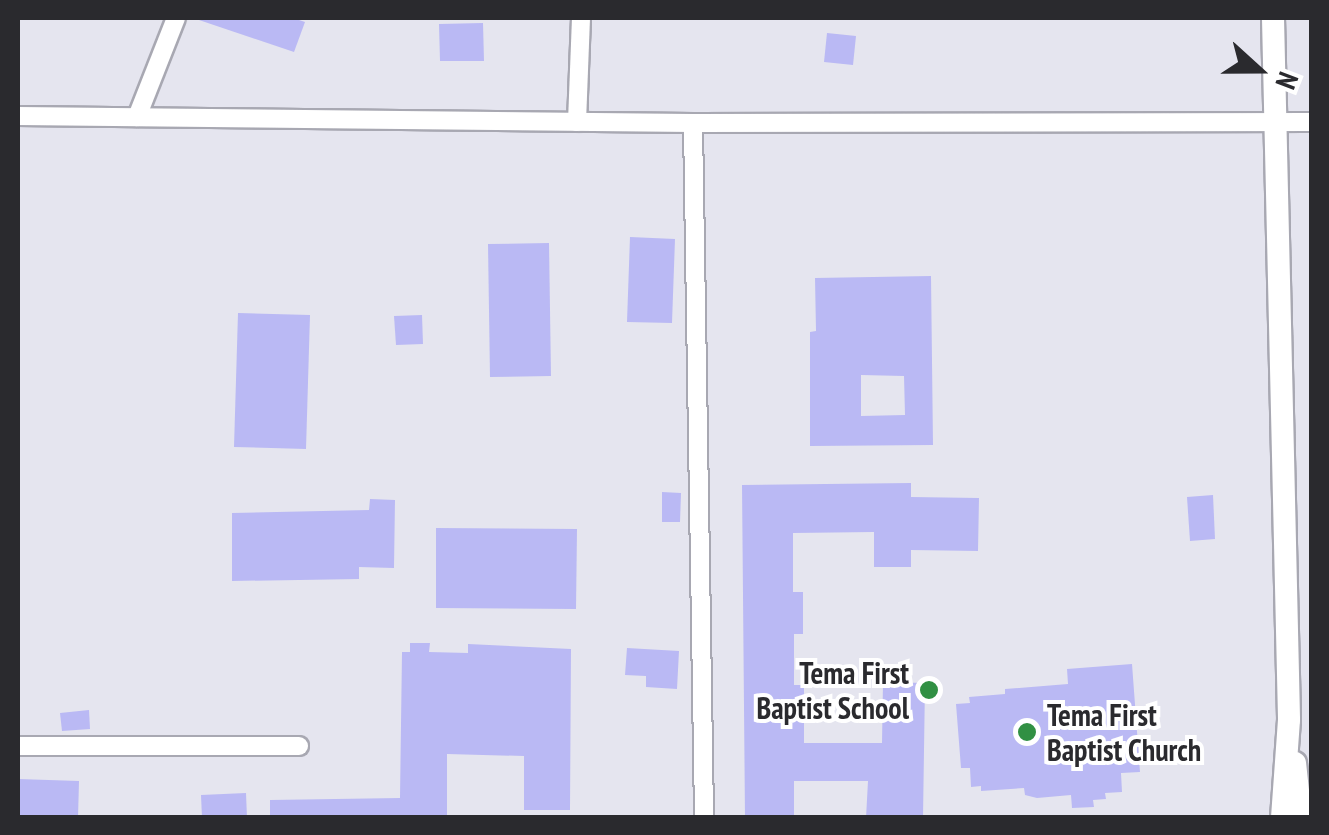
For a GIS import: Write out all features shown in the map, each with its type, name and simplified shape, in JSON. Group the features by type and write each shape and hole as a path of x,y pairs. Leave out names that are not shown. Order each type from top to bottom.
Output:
{"street":[{"path":"137,117 176,18"},
{"path":"578,122 581,18"},
{"path":"1274,18 1273,124 1289,720 1301,818"},
{"path":"18,116 694,124 1312,122"},
{"path":"694,124 704,818"},
{"path":"1282,818 1289,720"},
{"path":"18,746 299,746"}],"building":[{"path":"293,18 305,22 294,52 196,19"},
{"path":"483,23 484,61 440,61 439,24"},
{"path":"827,33 856,36 853,65 824,62"},
{"path":"630,237 675,239 672,323 627,322"},
{"path":"549,243 551,376 490,377 488,244"},
{"path":"931,276 933,445 810,446 810,332 816,331 815,278","holes":["861,375 904,376 905,415 861,416"]},
{"path":"238,313 310,315 306,449 234,447"},
{"path":"422,315 423,344 396,345 394,316"},
{"path":"911,483 911,497 979,498 978,551 911,550 911,567 874,567 874,532 793,533 793,592 803,592 803,634 794,634 794,685 804,685 804,743 882,743 883,682 925,683 923,818 866,818 868,781 794,781 794,818 745,818 742,485"},
{"path":"662,492 681,493 680,522 662,522"},
{"path":"1213,495 1215,539 1190,541 1187,497"},
{"path":"370,499 395,500 394,568 359,567 359,579 232,581 232,513 369,510"},
{"path":"436,528 577,529 576,609 436,608"},
{"path":"410,643 430,643 429,652 468,653 468,644 571,649 570,810 524,810 524,756 447,754 447,818 270,818 270,800 400,798 402,652 410,652"},
{"path":"627,648 679,651 677,689 646,687 646,676 625,675"},
{"path":"1132,664 1140,772 1121,773 1122,792 1105,793 1106,799 1093,800 1094,807 1072,808 1071,795 1037,798 1025,795 1024,788 981,791 981,786 971,787 970,768 961,768 956,704 970,703 969,697 1005,694 1005,689 1068,684 1067,669"},
{"path":"89,710 90,729 62,731 60,713"},
{"path":"18,779 79,781 78,818 18,818"},
{"path":"246,793 247,818 202,818 201,795"}],"place":[{"name":"Tema First Baptist School","path":"929,690"},
{"name":"Tema First Baptist Church","path":"1027,732"}]}
